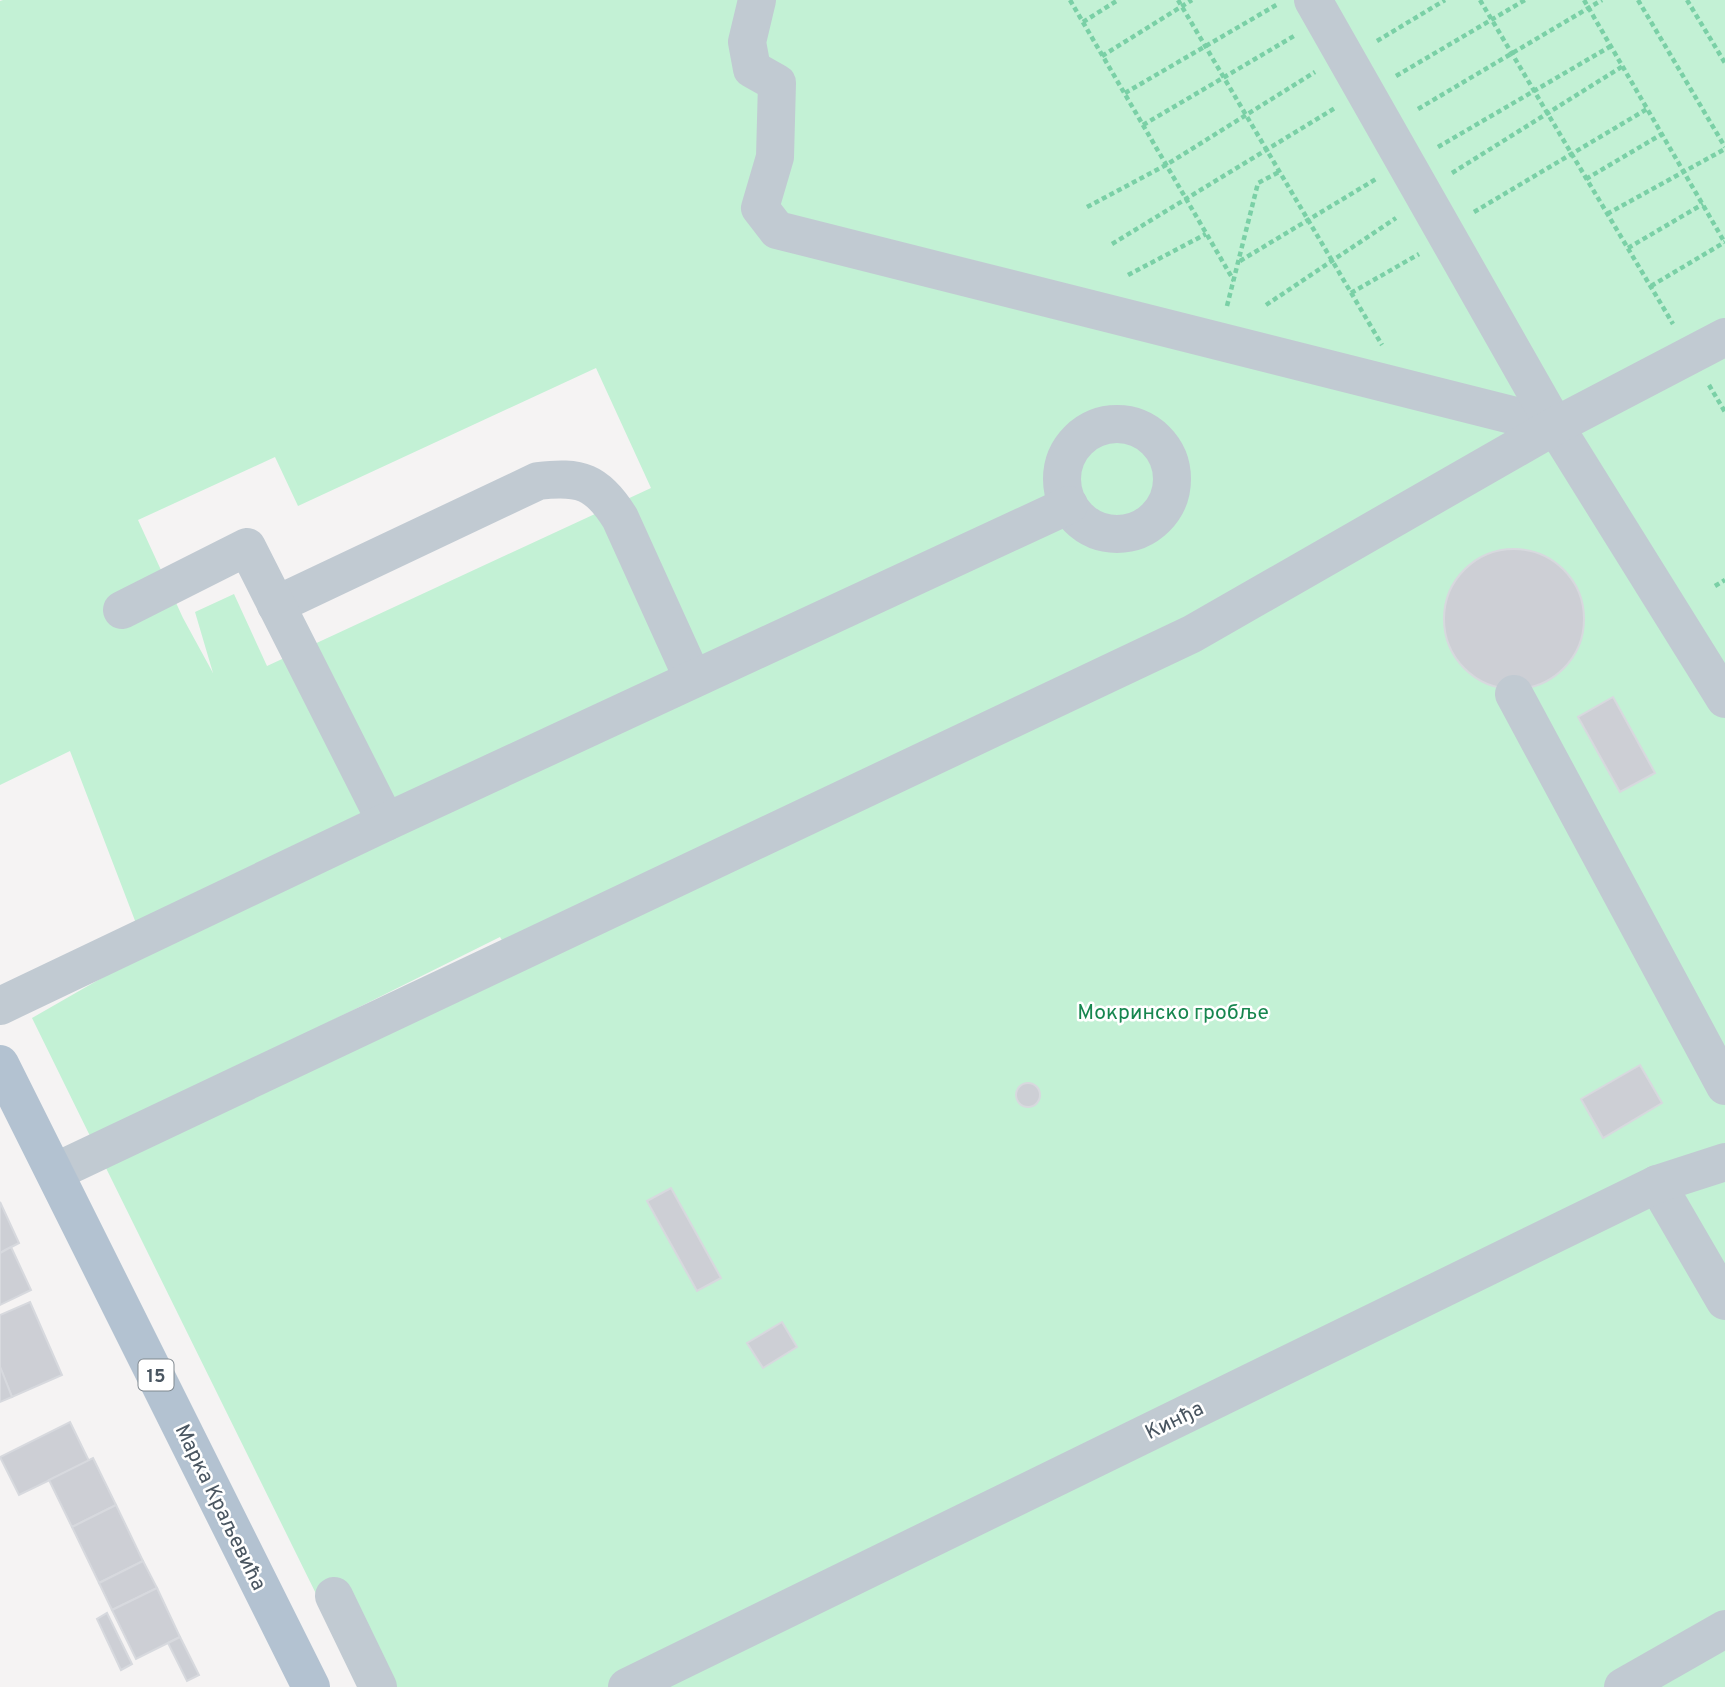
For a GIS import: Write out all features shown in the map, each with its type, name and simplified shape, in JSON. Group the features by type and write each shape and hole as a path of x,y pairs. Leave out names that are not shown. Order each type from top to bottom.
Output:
{"main road":[{"name":"Марка Краљевића","path":"0,1064 311,1687"}],"lane":[{"path":"757,0 747,42 752,69 777,83 775,157 761,208 777,230 1555,426"},
{"path":"1306,8 1555,426 1725,699"},
{"path":"55,1172 1192,634 1555,426 1725,337"},
{"path":"276,605 538,481 562,478 584,481 610,502 620,518 694,680"},
{"path":"0,1006 386,822 1069,505"},
{"path":"122,610 247,547 386,822"},
{"path":"1514,694 1725,1086"},
{"name":"Кинђа","path":"627,1687 1657,1184 1725,1162"},
{"path":"1657,1184 1725,1301"},
{"path":"334,1596 378,1687"},
{"path":"1623,1687 1725,1629"}],"path":[{"path":"1070,0 1234,281"},
{"path":"1083,22 1118,0"},
{"path":"1178,0 1378,339 1416,391"},
{"path":"1102,56 1192,0"},
{"path":"1375,42 1445,0"},
{"path":"1480,0 1724,409"},
{"path":"1395,76 1525,0"},
{"path":"1584,0 1725,243 1651,286"},
{"path":"1418,109 1601,0"},
{"path":"1607,214 1725,148 1638,0"},
{"path":"1687,0 1725,63"},
{"path":"1125,93 1205,46 1306,8"},
{"path":"1143,125 1224,78 1306,8"},
{"path":"1438,147 1611,46"},
{"path":"1452,173 1623,66"},
{"path":"1087,207 1166,164 1322,67"},
{"path":"1112,244 1339,106"},
{"path":"1472,213 1647,109"},
{"path":"1586,178 1662,134"},
{"path":"1219,341 1258,183 1279,172"},
{"path":"1239,261 1380,177"},
{"path":"1628,248 1703,204"},
{"path":"1266,305 1405,211"},
{"path":"1128,275 1206,234"},
{"path":"1351,293 1426,250"},
{"path":"1715,586 1725,580"}],"green space":[{"name":"Мокринско гробље","path":"1725,0 1725,1687 362,1687 105,1166 518,968 500,937 92,1140 32,1018 147,952 70,751 0,785 0,1","holes":["596,368 651,488 267,666 234,594 195,612 213,673 183,618 138,520 275,457 298,506"]}],"building":[{"path":"1514,549 1541,554 1564,569 1579,592 1584,619 1579,646 1564,669 1541,684 1514,689 1487,684 1464,669 1449,646 1444,619 1449,592 1464,569 1487,554"},
{"path":"1613,697 1655,773 1620,792 1578,717"},
{"path":"1640,1065 1662,1103 1603,1138 1581,1099"},
{"path":"1023,1083 1033,1083 1040,1090 1040,1100 1033,1107 1023,1107 1016,1100 1016,1090"},
{"path":"671,1188 721,1278 697,1291 647,1201"},
{"path":"0,1202 19,1243 0,1253"},
{"path":"11,1247 31,1290 0,1305 0,1253"},
{"path":"30,1302 62,1375 12,1397 0,1367 0,1315"},
{"path":"782,1322 797,1347 763,1368 747,1343"},
{"path":"0,1370 12,1397 0,1402"},
{"path":"70,1422 89,1461 19,1495 0,1457"},
{"path":"93,1458 116,1505 72,1527 49,1480"},
{"path":"116,1505 143,1561 99,1583 72,1527"},
{"path":"143,1561 157,1588 112,1610 99,1583"},
{"path":"157,1588 180,1637 136,1659 112,1610"},
{"path":"107,1613 132,1664 121,1670 97,1619"},
{"path":"180,1637 199,1675 187,1681 168,1643"}]}
